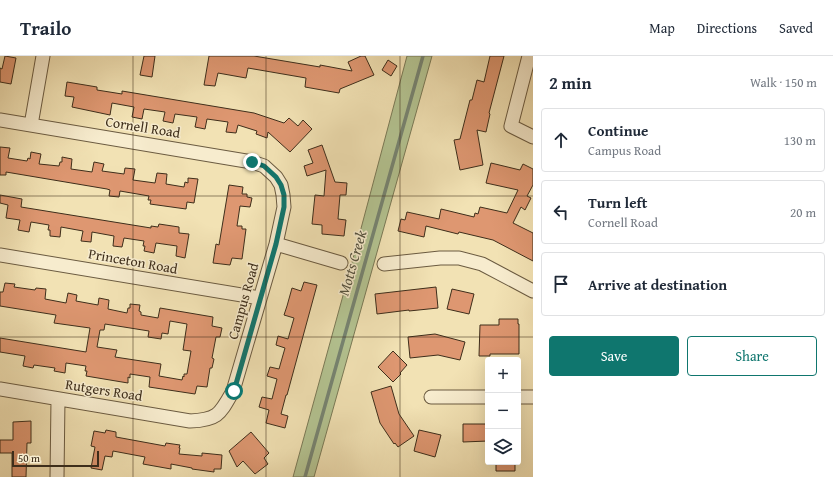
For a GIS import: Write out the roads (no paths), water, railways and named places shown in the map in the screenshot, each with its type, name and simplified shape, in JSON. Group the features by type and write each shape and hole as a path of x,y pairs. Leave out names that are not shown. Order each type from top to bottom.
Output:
{"street":[{"path":"31,125 43,56"},
{"path":"529,56 511,126 533,137"},
{"name":"Cornell Road","path":"0,120 252,162 264,166 276,177"},
{"name":"Campus Road","path":"203,420 217,415 223,410 234,391 276,244 284,207 284,195 281,185 276,177"},
{"path":"276,244 342,263"},
{"name":"Princeton Road","path":"0,255 260,298"},
{"path":"384,264 440,258 459,258 482,264 533,291"},
{"name":"Rutgers Road","path":"0,390 190,421 203,420"},
{"path":"431,397 485,397"},
{"path":"521,397 533,397"},
{"path":"58,399 58,477"}],"waterway":[{"name":"Motts Creek","path":"305,477 423,56"}]}
